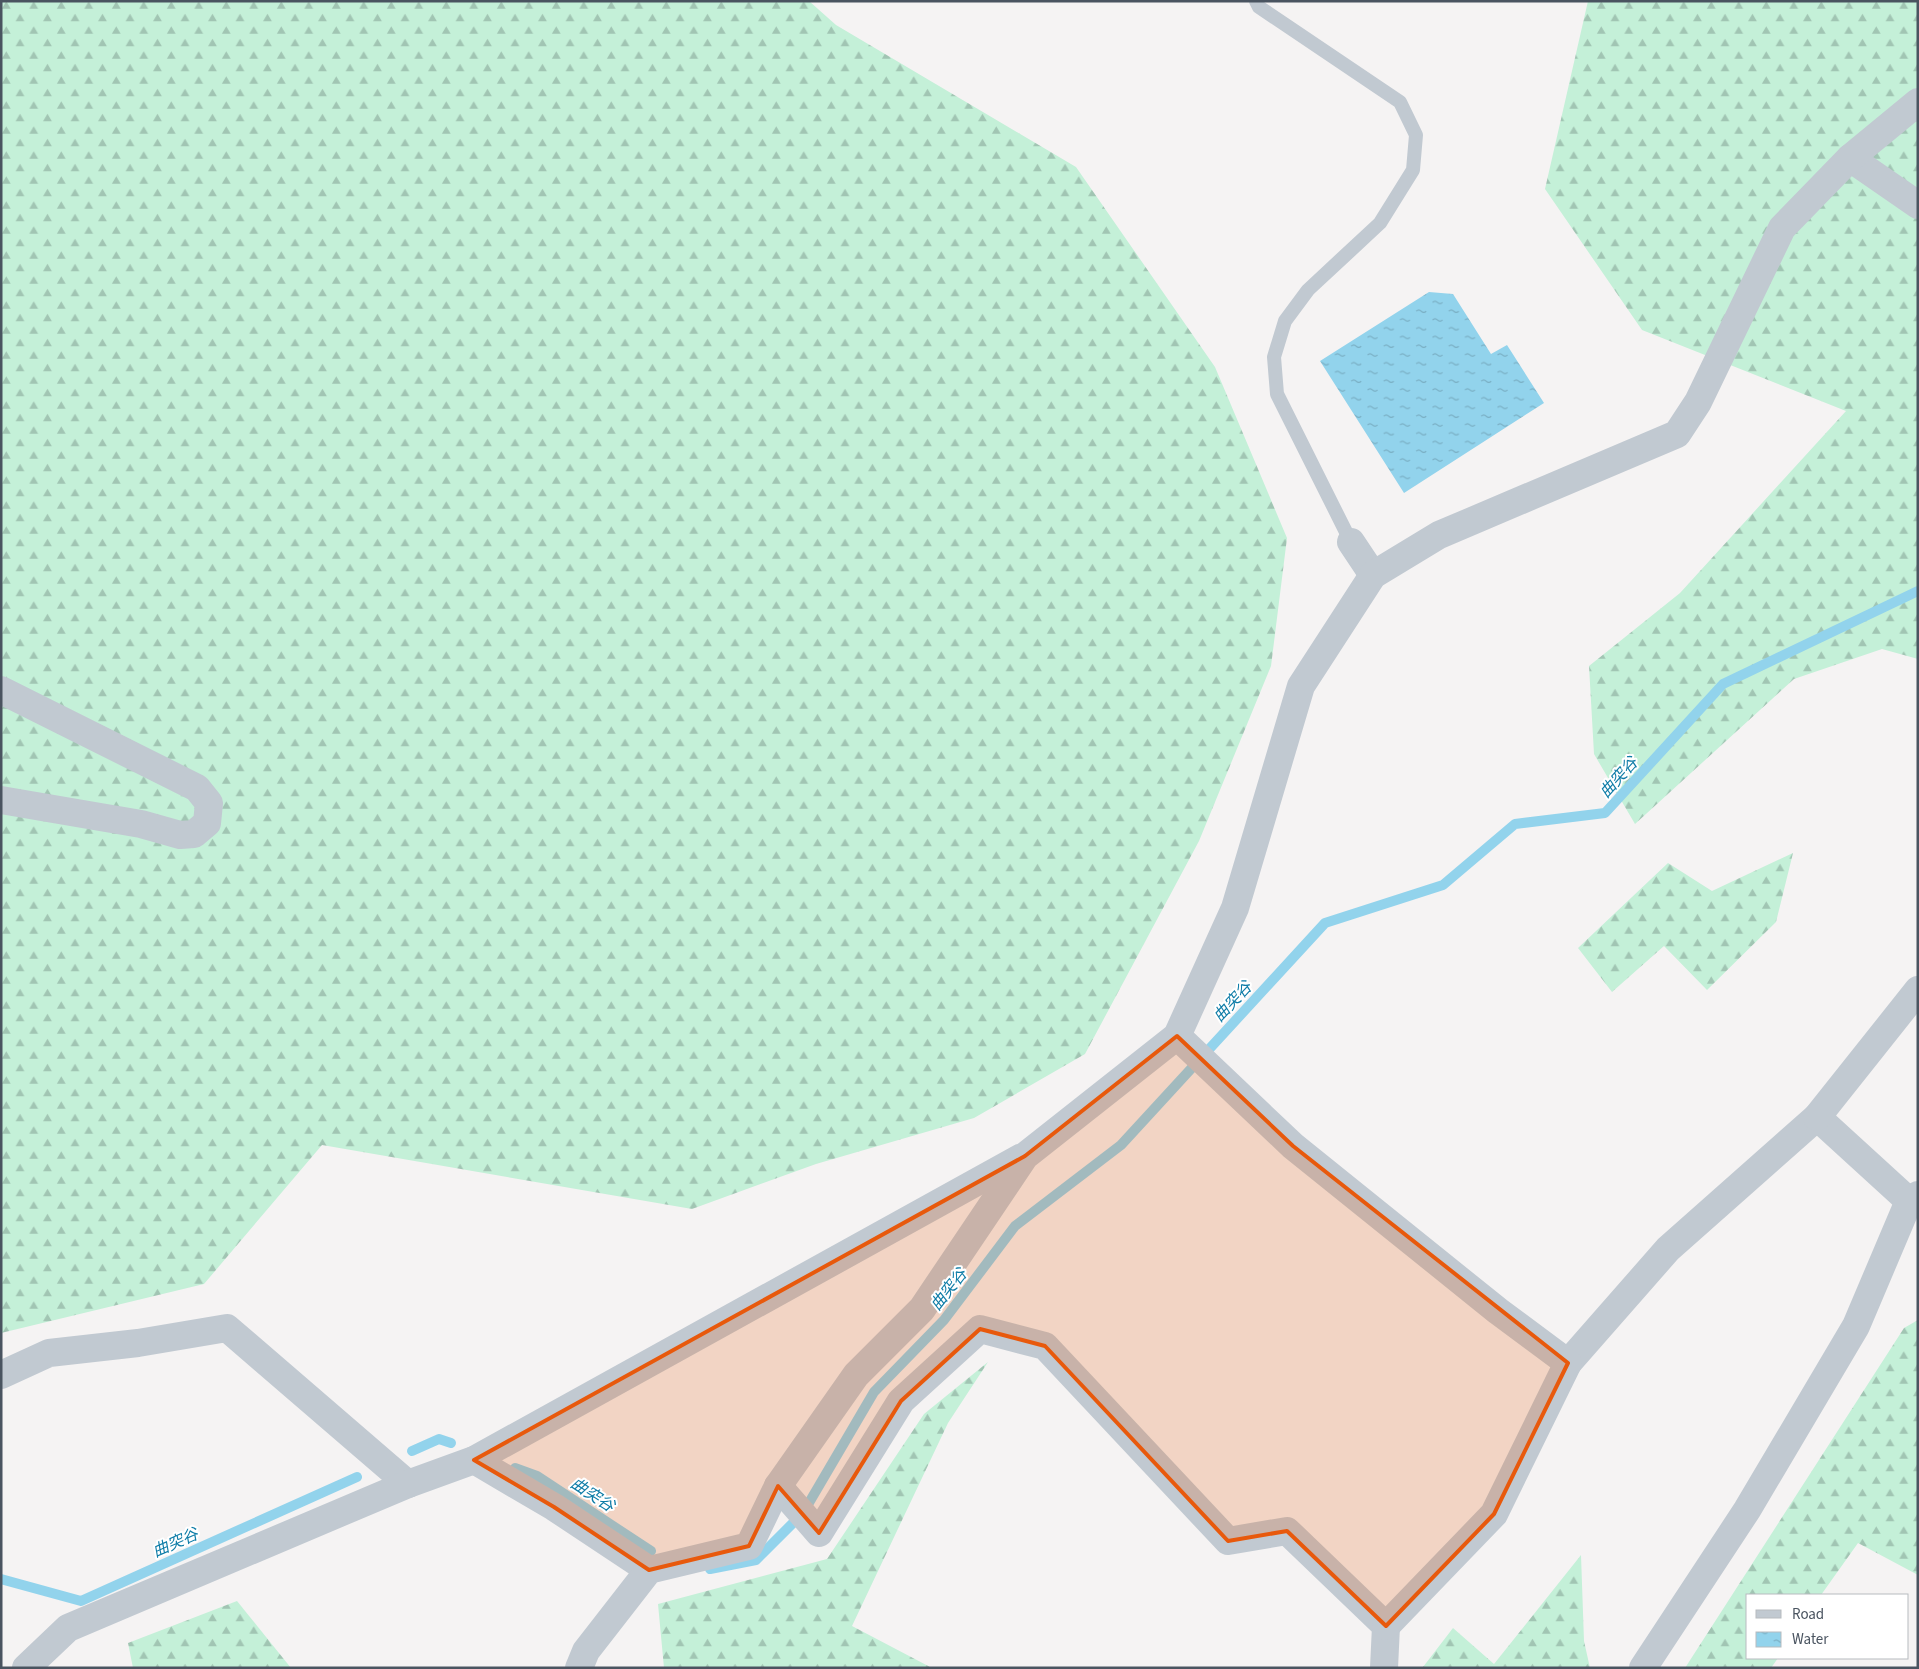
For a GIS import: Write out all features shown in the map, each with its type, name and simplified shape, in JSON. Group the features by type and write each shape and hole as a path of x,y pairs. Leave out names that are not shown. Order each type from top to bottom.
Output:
{"street":[{"path":"26,1668 68,1628 408,1484 474,1460 1025,1156 1180,1039 1234,908 1301,686 1373,575 1439,535 1677,434 1698,402 1782,228 1850,158 1918,102"},
{"path":"1850,158 1918,205"},
{"path":"1351,542 1373,575"},
{"path":"1,690 197,788 209,803 207,823 194,834 180,836 141,824 1,800"},
{"path":"1384,1668 1386,1626 1494,1514 1568,1362 1668,1249 1816,1116 1918,990"},
{"path":"1180,1039 1293,1146 1498,1311 1568,1362"},
{"path":"1643,1668 1747,1510 1856,1326 1913,1198 1816,1116"},
{"path":"579,1668 586,1651 649,1570 749,1546 856,1376 922,1309 1025,1156"},
{"path":"1,1375 49,1353 138,1343 227,1328 408,1484"},
{"path":"783,1491 819,1533 901,1401 980,1329 1045,1346 1228,1541 1287,1531 1386,1626"},
{"path":"474,1460 554,1507 649,1570"}],"lane":[{"path":"1256,1 1259,6 1400,102 1416,135 1413,170 1380,223 1308,290 1285,321 1274,358 1277,394 1351,542"}],"highlighted area":[{"path":"1177,1036 1293,1146 1568,1363 1494,1514 1386,1626 1287,1531 1228,1541 1045,1346 980,1329 901,1401 819,1533 778,1486 749,1546 649,1570 554,1507 474,1460 1025,1156"}],"green space":[{"path":"1,1 809,1 836,25 1076,167 1215,367 1287,538 1271,666 1199,841 1085,1054 974,1118 816,1164 692,1209 322,1145 204,1284 1,1333"},
{"path":"1588,1 1918,1 1918,659 1882,649 1794,679 1635,824 1594,754 1589,666 1680,593 1846,411 1642,330 1545,189"},
{"path":"1793,853 1776,922 1707,990 1664,946 1612,992 1578,948 1668,863 1712,891"},
{"path":"1918,1320 1918,1575 1858,1543 1822,1594 1746,1594 1746,1659 1777,1659 1771,1668 1685,1668 1904,1328"},
{"path":"988,1362 948,1423 852,1626 932,1668 664,1668 658,1604 827,1559 924,1414"},
{"path":"1581,1555 1584,1641 1590,1668 1423,1667 1453,1628 1494,1664"},
{"path":"237,1601 291,1668 133,1668 128,1643"}],"water":[{"path":"1429,292 1453,294 1491,354 1507,345 1544,403 1404,493 1320,361"}],"waterway":[{"name":"曲突谷","path":"710,1569 756,1560 803,1513 874,1392 944,1320 1015,1226 1121,1145 1325,923 1443,885 1515,824 1605,813 1723,684 1918,591"},
{"name":"曲突谷","path":"412,1451 439,1439 451,1443"},
{"name":"曲突谷","path":"515,1468 537,1476 651,1551"},
{"name":"曲突谷","path":"1,1579 81,1601 357,1477"}]}
